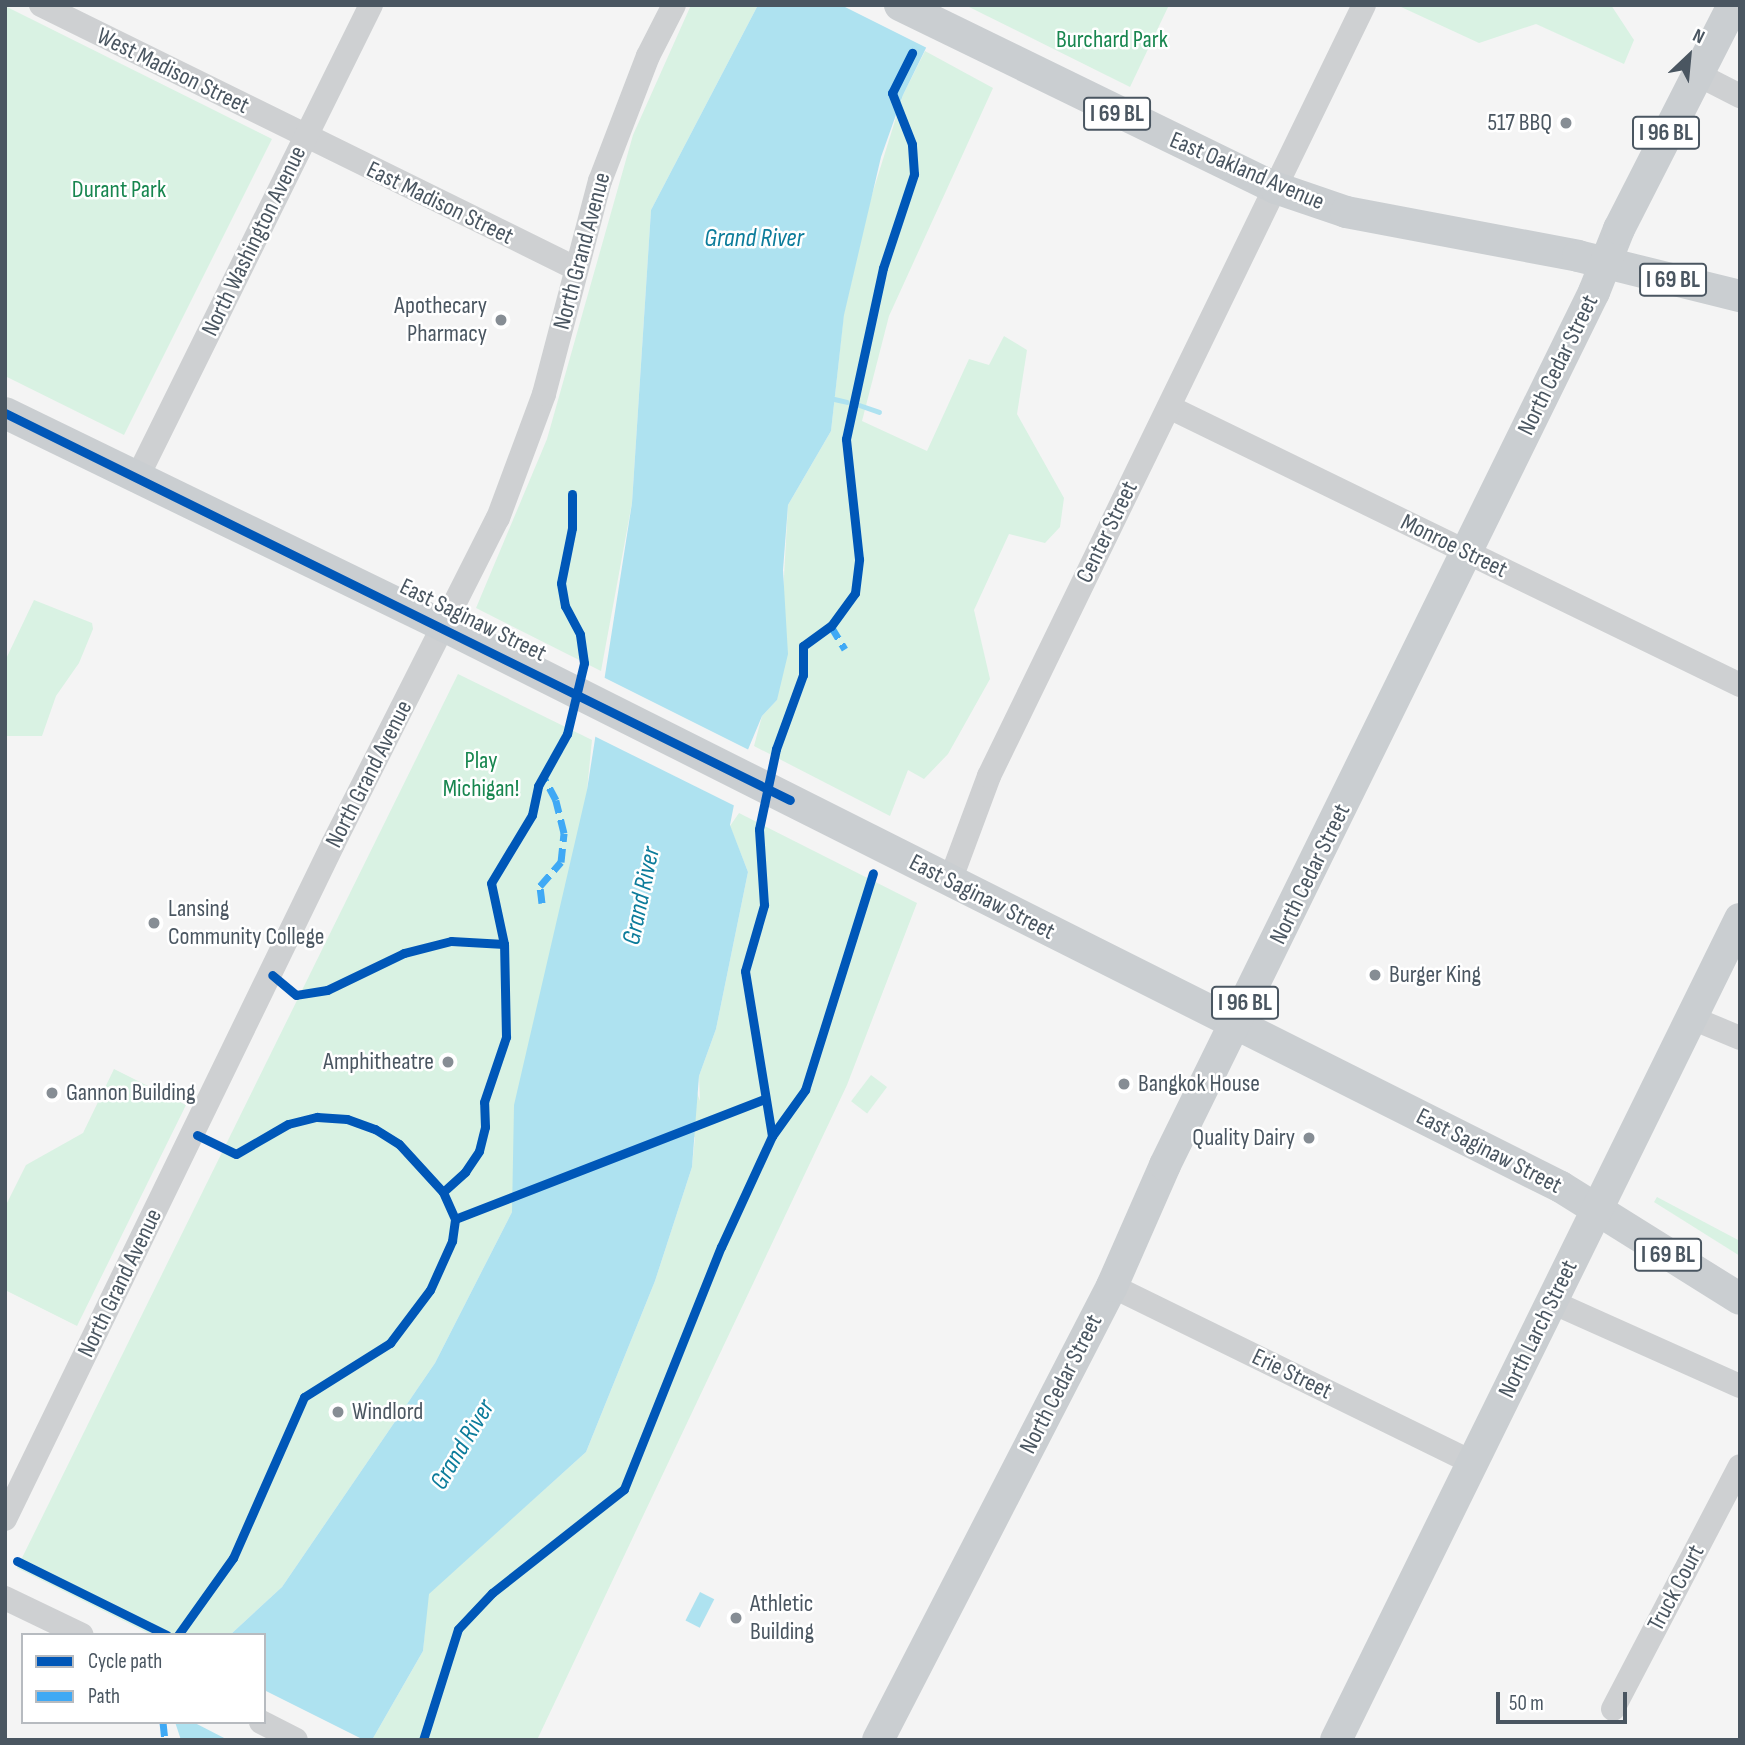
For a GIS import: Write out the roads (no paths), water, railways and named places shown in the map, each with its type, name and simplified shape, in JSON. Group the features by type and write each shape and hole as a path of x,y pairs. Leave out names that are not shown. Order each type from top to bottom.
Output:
{"main road":[{"name":"East Oakland Avenue","path":"900,5 1276,188 1346,212 1606,264 1740,296"},
{"name":"North Cedar Street","path":"878,1740 1112,1286 1165,1165 1606,264 1695,73 1733,5"},
{"name":"I 69 BL","path":"5,414 137,478"},
{"name":"East Saginaw Street","path":"137,478 444,626 1597,1209 1740,1299"},
{"name":"North Larch Street","path":"1336,1740 1740,919"}],"street":[{"name":"West Madison Street","path":"41,5 305,136"},
{"name":"North Washington Avenue","path":"137,478 371,5"},
{"name":"North Grand Avenue","path":"5,1519 498,518 544,394 575,268 620,123 674,5"},
{"name":"Center Street","path":"950,881 989,776 1364,5"},
{"path":"1695,73 1740,96"},
{"name":"East Madison Street","path":"305,136 575,268"},
{"name":"Monroe Street","path":"1169,407 1740,685"},
{"path":"1692,1018 1740,1038"},
{"name":"Erie Street","path":"1112,1286 1473,1463"},
{"path":"1552,1302 1740,1386"},
{"name":"Truck Court","path":"1613,1709 1740,1466"},
{"path":"5,1598 78,1633"},
{"path":"265,1724 296,1740"}],"water":[{"name":"Grand River","path":"758,5 947,5 903,95 881,157 844,315 831,431 788,505 783,570 788,654 777,700 762,716 742,764 730,825 748,872 716,1029 699,1076 692,1167 655,1281 586,1452 429,1594 423,1651 372,1740 181,1740 176,1724 266,1724 266,1633 232,1633 282,1587 435,1363 512,1212 514,1105 587,790 632,503 651,210"},
{"path":"700,1592 714,1599 700,1628 685,1621"}],"waterway":[{"path":"834,399 847,402"},
{"path":"859,405 879,412"}],"place":[{"name":"517 BBQ","path":"1566,123"},
{"name":"Apothecary Pharmacy","path":"501,320"},
{"name":"Lansing Community College","path":"154,923"},
{"name":"Burger King","path":"1375,975"},
{"name":"Amphitheatre","path":"448,1062"},
{"name":"Bangkok House","path":"1124,1084"},
{"name":"Gannon Building","path":"52,1093"},
{"name":"Quality Dairy","path":"1309,1138"},
{"name":"Windlord","path":"338,1412"},
{"name":"Athletic Building","path":"736,1618"}],"park label":[{"name":"Burchard Park","path":"1112,40"},
{"name":"Durant Park","path":"119,190"},
{"name":"Play Michigan!","path":"481,775"}]}
